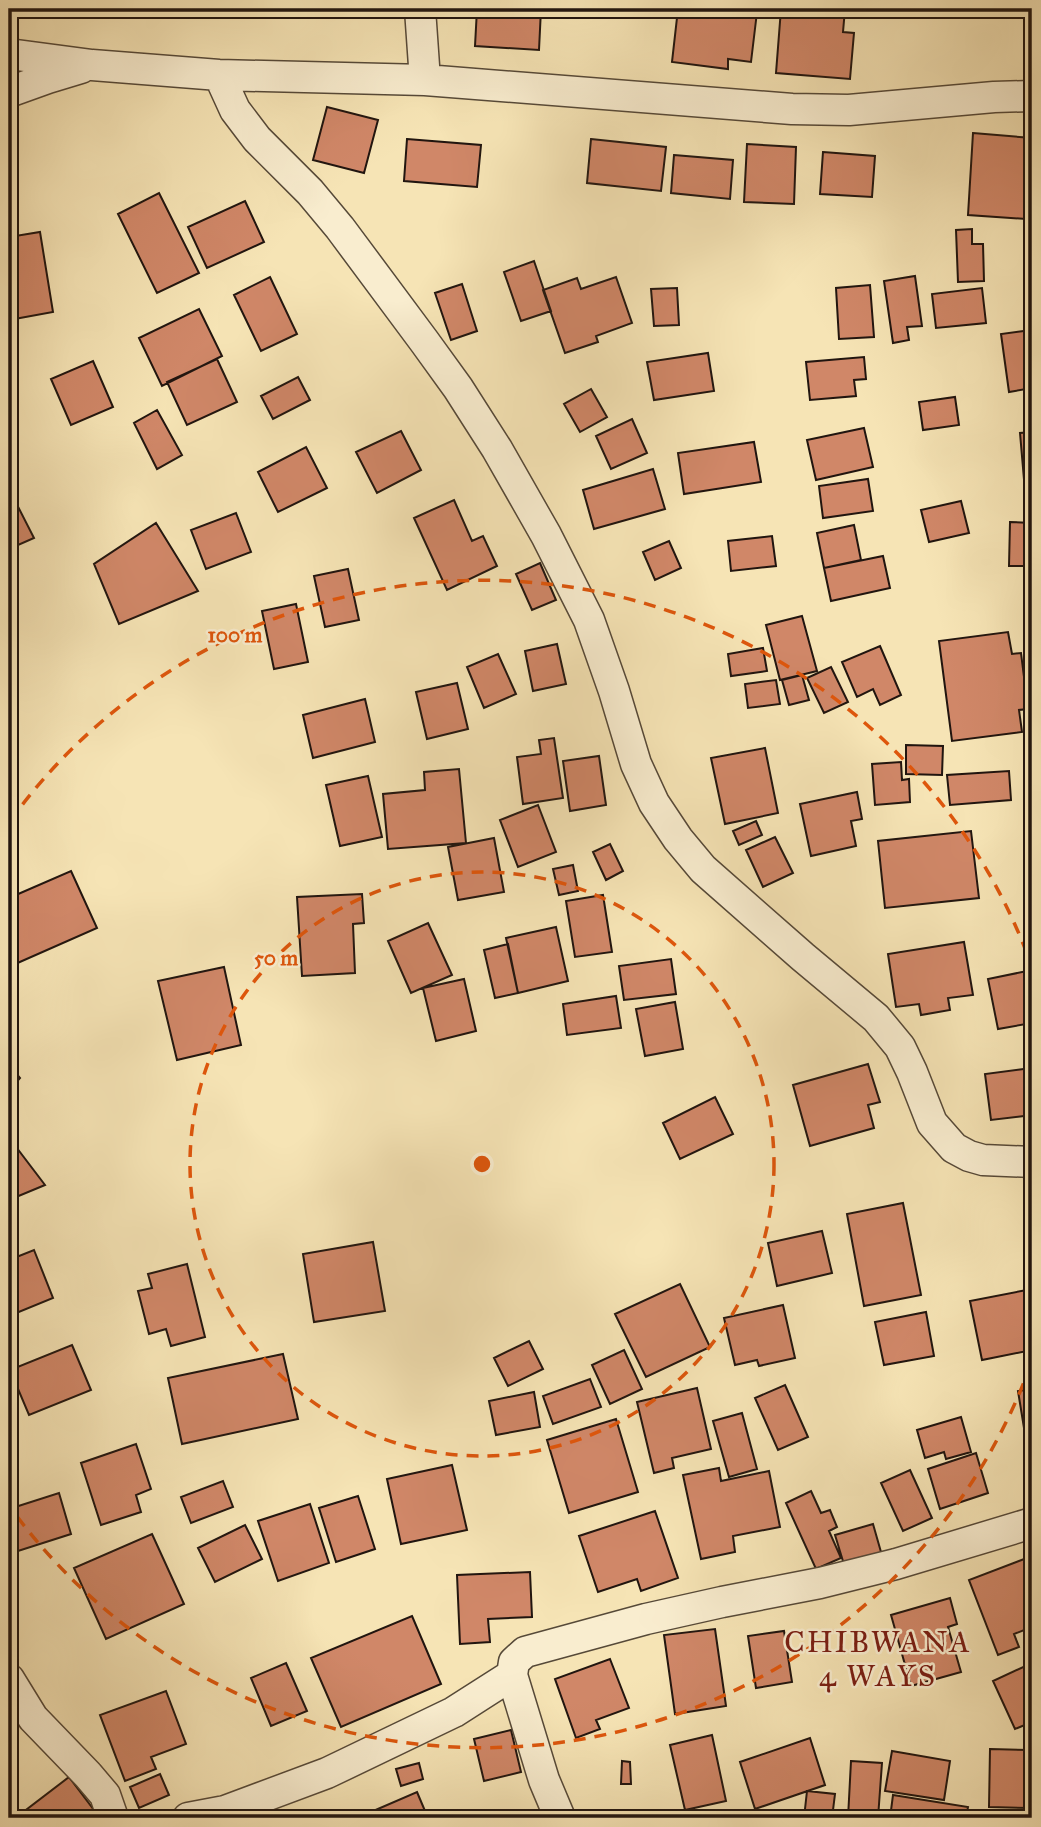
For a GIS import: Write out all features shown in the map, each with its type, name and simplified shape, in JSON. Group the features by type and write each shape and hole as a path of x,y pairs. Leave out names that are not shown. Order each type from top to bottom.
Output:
{"street":[{"path":"420,9 425,80"},
{"path":"9,54 92,65 219,75 425,80 792,109 849,110 1032,96"},
{"path":"9,92 92,65"},
{"path":"219,75 235,110 257,139 310,192 340,228 424,341 497,449 589,620 636,764 654,803 678,839 703,869 876,1018 900,1047 932,1123 954,1149 984,1160 1032,1162"},
{"path":"560,1818 544,1780 512,1675 514,1662 525,1652 646,1619 884,1567 1032,1522"},
{"path":"188,1818 225,1811 327,1773 454,1712 512,1675"},
{"path":"9,1679 33,1718 105,1795 113,1818"}],"building":[{"path":"346,9 389,9 388,18 345,14"},
{"path":"477,9 541,9 539,50 475,46"},
{"path":"678,9 757,12 751,62 728,59 728,69 672,62"},
{"path":"781,9 845,9 843,32 854,33 850,79 776,73"},
{"path":"907,9 999,9 1000,16 907,16"},
{"path":"327,107 378,120 364,173 313,160"},
{"path":"973,133 1032,138 1026,219 968,215"},
{"path":"407,139 481,145 477,187 404,181"},
{"path":"591,139 666,147 661,191 587,183"},
{"path":"747,144 796,147 794,204 744,202"},
{"path":"823,152 875,156 872,197 820,194"},
{"path":"674,155 733,160 730,199 671,193"},
{"path":"159,193 199,273 157,293 118,214"},
{"path":"245,201 264,242 207,268 188,227"},
{"path":"972,229 972,244 983,244 984,281 958,282 956,230"},
{"path":"40,232 53,312 9,320 9,237"},
{"path":"534,261 551,311 521,321 504,272"},
{"path":"915,276 922,326 907,327 909,340 893,343 884,281"},
{"path":"270,277 297,334 261,351 234,295"},
{"path":"616,277 632,323 596,336 598,342 565,353 543,290 577,278 581,289"},
{"path":"462,284 477,331 451,340 435,293"},
{"path":"870,285 874,337 839,339 836,288"},
{"path":"677,288 679,325 654,326 651,289"},
{"path":"982,288 986,323 936,328 932,294"},
{"path":"199,309 222,356 162,386 139,338"},
{"path":"1032,330 1032,388 1009,392 1001,334"},
{"path":"708,353 714,391 654,400 647,362"},
{"path":"864,357 866,379 854,380 856,396 810,400 806,362"},
{"path":"217,359 237,402 187,425 167,382"},
{"path":"93,361 113,407 71,425 51,379"},
{"path":"9,369 16,422 9,423"},
{"path":"298,377 310,400 273,419 261,396"},
{"path":"591,389 607,417 580,432 564,404"},
{"path":"955,397 959,425 923,430 919,402"},
{"path":"157,410 182,455 157,469 134,423"},
{"path":"632,419 647,453 611,469 596,436"},
{"path":"864,428 873,467 816,480 807,440"},
{"path":"401,431 421,470 377,493 356,452"},
{"path":"1032,432 1032,491 1025,491 1020,433"},
{"path":"754,442 761,482 684,494 678,453"},
{"path":"306,447 327,488 278,512 258,472"},
{"path":"653,469 665,509 594,529 583,490"},
{"path":"868,479 873,511 823,518 819,486"},
{"path":"9,489 34,538 9,549"},
{"path":"454,500 472,541 483,536 497,566 447,590 414,518"},
{"path":"961,501 969,533 929,542 921,510"},
{"path":"236,513 251,552 206,569 191,530"},
{"path":"1010,522 1032,523 1032,566 1009,566"},
{"path":"156,523 198,591 119,624 94,564"},
{"path":"854,525 861,560 824,568 817,533"},
{"path":"772,536 776,566 731,571 728,541"},
{"path":"669,541 681,568 655,580 643,552"},
{"path":"883,556 890,588 831,601 824,568"},
{"path":"540,563 556,600 532,610 516,574"},
{"path":"348,569 359,620 325,627 314,576"},
{"path":"296,604 308,662 274,669 262,611"},
{"path":"802,616 817,671 780,680 766,625"},
{"path":"1008,632 1012,654 1021,653 1028,709 1019,710 1022,732 952,741 939,641"},
{"path":"557,644 566,684 533,691 525,651"},
{"path":"880,646 901,695 880,705 873,689 857,697 842,662"},
{"path":"763,648 767,671 731,676 728,654"},
{"path":"498,654 516,694 484,708 467,667"},
{"path":"831,667 848,702 824,713 807,678"},
{"path":"802,675 809,700 789,705 782,680"},
{"path":"776,680 780,704 748,708 745,684"},
{"path":"457,683 468,729 427,739 416,692"},
{"path":"365,699 375,742 313,758 303,715"},
{"path":"554,738 563,798 523,804 517,757 541,754 539,740"},
{"path":"906,745 943,746 942,775 906,774"},
{"path":"765,748 778,813 725,824 711,758"},
{"path":"599,756 606,805 570,811 563,761"},
{"path":"901,762 902,780 909,779 910,802 875,805 872,764"},
{"path":"459,769 466,843 388,849 383,794 425,790 424,772"},
{"path":"1009,771 1011,800 950,805 947,775"},
{"path":"368,776 382,837 340,846 326,785"},
{"path":"857,792 862,819 851,821 856,846 811,856 800,804"},
{"path":"538,805 556,852 518,867 500,820"},
{"path":"756,821 762,835 739,845 733,831"},
{"path":"971,831 979,898 885,908 878,841"},
{"path":"775,837 793,873 763,887 746,850"},
{"path":"494,838 504,892 458,900 448,847"},
{"path":"610,844 623,871 606,880 593,852"},
{"path":"573,865 578,891 559,895 553,869"},
{"path":"71,871 97,928 13,965 9,943 9,898"},
{"path":"362,894 364,923 353,924 355,973 302,976 297,897"},
{"path":"603,895 612,952 575,957 566,901"},
{"path":"428,923 452,975 411,993 388,941"},
{"path":"556,927 568,981 518,993 506,938"},
{"path":"964,942 973,995 948,998 950,1010 921,1015 919,1004 896,1007 888,954"},
{"path":"508,944 518,993 495,998 484,950"},
{"path":"671,959 676,994 624,1000 619,966"},
{"path":"224,967 241,1045 177,1060 158,981"},
{"path":"1032,970 1032,1023 998,1029 988,979"},
{"path":"464,979 476,1031 436,1041 423,988"},
{"path":"616,996 621,1028 567,1035 563,1004"},
{"path":"675,1002 683,1049 645,1056 636,1009"},
{"path":"868,1064 880,1102 868,1105 874,1128 810,1146 793,1085"},
{"path":"9,1065 20,1078 9,1091"},
{"path":"1032,1068 1032,1115 991,1120 985,1074"},
{"path":"715,1097 733,1134 680,1159 663,1123"},
{"path":"9,1139 45,1185 9,1200"},
{"path":"903,1203 921,1295 864,1306 847,1214"},
{"path":"822,1231 832,1273 777,1286 768,1243"},
{"path":"373,1242 385,1311 314,1322 303,1254"},
{"path":"34,1250 53,1298 9,1316 9,1260"},
{"path":"187,1264 205,1337 171,1346 166,1329 149,1334 138,1291 152,1288 148,1274"},
{"path":"680,1284 710,1347 646,1377 615,1314"},
{"path":"1032,1289 1032,1350 982,1360 970,1301"},
{"path":"783,1305 795,1358 759,1366 757,1360 735,1365 724,1318"},
{"path":"926,1312 934,1356 884,1365 875,1322"},
{"path":"529,1341 543,1369 508,1386 494,1358"},
{"path":"72,1345 91,1390 29,1415 10,1370"},
{"path":"624,1350 642,1389 610,1404 592,1365"},
{"path":"283,1354 298,1419 182,1444 168,1378"},
{"path":"590,1379 601,1407 553,1424 543,1396"},
{"path":"785,1385 808,1437 778,1450 755,1398"},
{"path":"697,1388 711,1449 672,1458 674,1468 654,1473 637,1402"},
{"path":"1032,1389 1032,1433 1025,1434 1018,1391"},
{"path":"534,1392 540,1427 496,1435 489,1401"},
{"path":"742,1413 757,1469 729,1477 713,1421"},
{"path":"961,1417 971,1452 946,1459 944,1452 925,1458 917,1430"},
{"path":"616,1419 638,1492 569,1513 547,1440"},
{"path":"136,1444 151,1489 136,1495 141,1512 101,1525 81,1463"},
{"path":"976,1453 988,1493 940,1509 928,1469"},
{"path":"452,1465 467,1530 401,1544 387,1479"},
{"path":"719,1468 721,1481 769,1471 780,1527 733,1536 735,1552 701,1559 683,1475"},
{"path":"910,1470 932,1518 903,1531 881,1483"},
{"path":"223,1481 233,1507 191,1523 181,1497"},
{"path":"811,1491 821,1513 830,1510 837,1527 829,1531 841,1558 816,1569 786,1503"},
{"path":"59,1493 71,1534 18,1551 9,1522 9,1509"},
{"path":"358,1496 375,1549 336,1562 319,1508"},
{"path":"310,1504 329,1563 278,1581 258,1521"},
{"path":"655,1511 678,1578 641,1591 637,1579 598,1592 579,1536"},
{"path":"873,1524 883,1559 846,1571 835,1535"},
{"path":"245,1525 262,1559 215,1582 198,1548"},
{"path":"152,1534 184,1604 106,1639 74,1568"},
{"path":"1032,1556 1032,1627 1014,1634 1019,1647 998,1655 969,1580"},
{"path":"530,1572 532,1617 488,1619 490,1642 460,1644 457,1575"},
{"path":"950,1598 957,1624 948,1627 961,1672 911,1686 891,1615"},
{"path":"412,1616 441,1684 341,1727 311,1658"},
{"path":"715,1629 726,1706 675,1714 664,1635"},
{"path":"784,1631 792,1682 756,1688 748,1636"},
{"path":"610,1659 629,1708 596,1720 600,1729 576,1738 555,1679"},
{"path":"286,1663 307,1711 271,1726 251,1678"},
{"path":"1032,1663 1032,1722 1015,1729 993,1681"},
{"path":"166,1691 186,1744 151,1757 156,1769 125,1781 100,1715"},
{"path":"511,1730 521,1772 484,1781 474,1739"},
{"path":"712,1735 726,1801 685,1810 670,1745"},
{"path":"810,1738 825,1785 755,1809 740,1762"},
{"path":"990,1749 1029,1750 1029,1808 989,1807"},
{"path":"892,1751 950,1761 944,1800 885,1791"},
{"path":"622,1761 630,1762 631,1784 621,1784"},
{"path":"851,1761 882,1763 878,1818 848,1818"},
{"path":"419,1763 423,1779 401,1786 396,1769"},
{"path":"160,1774 169,1795 139,1808 130,1787"},
{"path":"69,1777 100,1818 26,1818 22,1813"},
{"path":"807,1791 835,1794 832,1818 804,1818"},
{"path":"417,1792 428,1818 357,1818"},
{"path":"893,1795 968,1807 966,1818 890,1818"},
{"path":"1029,1816 1029,1818 984,1818"}],"district":[{"name":"CHIBWANA 4 WAYS","path":"878,1659"}]}
